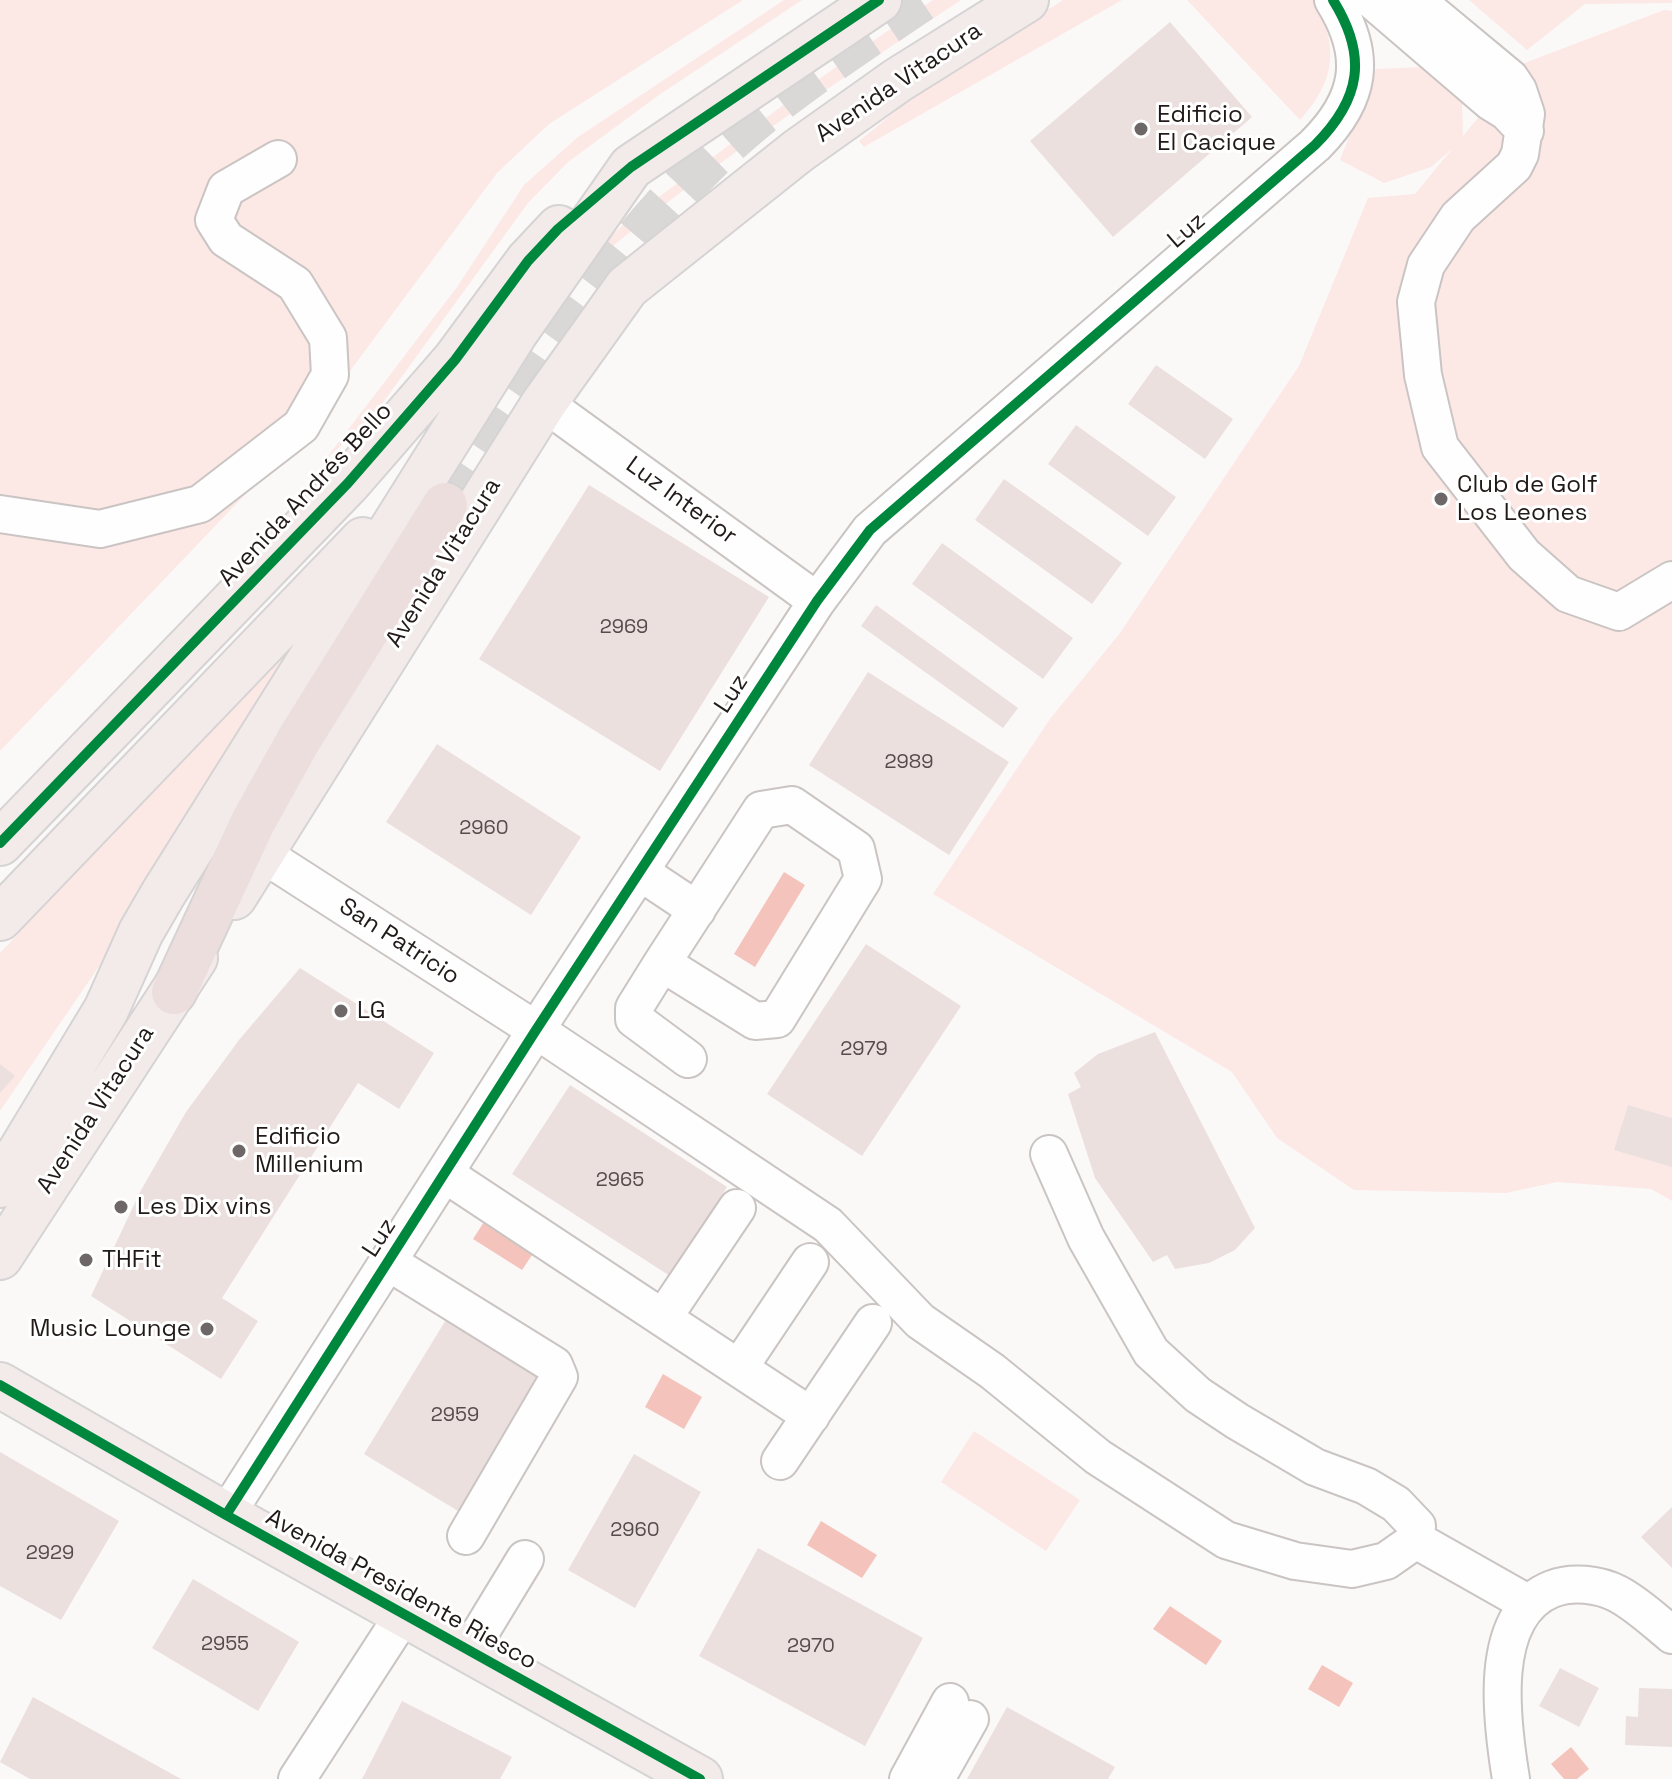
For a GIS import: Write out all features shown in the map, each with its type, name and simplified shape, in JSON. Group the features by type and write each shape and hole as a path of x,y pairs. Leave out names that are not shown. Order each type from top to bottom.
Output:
{"highway":[{"path":"174,992 253,822 435,490"}],"main road":[{"name":"Avenida Vitacura","path":"0,1185 106,1010 141,932 163,894 435,490 515,333 631,167 879,0"},
{"name":"Avenida Vitacura","path":"0,1257 174,992 544,403 627,287 798,151 898,80 1026,0"},
{"name":"Avenida Andrés Bello","path":"0,843 348,483 455,360 528,261 590,200 631,167"},
{"path":"0,918 435,490 562,343 627,287"},
{"name":"Avenida Presidente Riesco","path":"0,1385 226,1515 700,1779"}],"street":[{"name":"Luz","path":"226,1515 536,1030 817,601 870,530 1315,145 1342,115 1352,89 1356,62 1349,27 1333,0"},
{"path":"1372,0 1445,25 1518,90 1526,114 1525,131 1514,166 1458,217 1426,265 1416,302 1423,375 1440,447 1524,555 1568,594 1619,612 1672,580"},
{"path":"1356,62 1412,16"},
{"path":"1412,16 1525,131"},
{"path":"0,514 100,529 200,504 301,426 330,375 328,338 295,284 226,239 214,220 226,189 278,159"},
{"name":"Luz Interior","path":"544,403 817,601"},
{"path":"662,963 755,1021 777,1019 863,879 856,849 792,805 761,810 662,963 634,1008 634,1019 688,1059"},
{"name":"San Patricio","path":"261,853 536,1030 828,1225 920,1321 992,1371 1098,1457 1226,1540 1295,1561 1352,1569 1386,1561 1416,1540"},
{"path":"646,862 703,900"},
{"path":"1049,1154 1086,1238 1151,1352 1198,1395 1275,1446 1366,1486 1396,1504 1417,1526 1416,1540 1529,1604"},
{"path":"445,1174 811,1416"},
{"path":"663,1318 737,1208"},
{"path":"388,1262 554,1365 559,1377 466,1536"},
{"path":"739,1368 810,1262"},
{"path":"780,1461 873,1323"},
{"path":"469,1651 525,1559"},
{"path":"1511,1779 1502,1727 1501,1690 1514,1628 1529,1604 1548,1590 1576,1583 1616,1593 1672,1635"},
{"path":"297,1779 404,1614"},
{"path":"908,1779 960,1710 936,1779"}],"shaded area":[{"path":"0,0 743,0 549,124 497,173 304,433 0,751"},
{"path":"784,0 802,0 659,95 568,162 528,203 371,419 325,460 457,287 524,185 578,137"},
{"path":"933,0 961,0 717,166 579,275 604,243 634,216"},
{"path":"1063,0 1122,0 864,147 859,141 913,97"},
{"path":"1187,0 1316,0 1328,34 1330,63 1321,91 1300,120"},
{"path":"1469,0 1672,0 1672,3 1585,4 1527,50"},
{"name":"Club de Golf Los Leones","path":"1664,10 1672,11 1672,1201 1651,1189 1557,1182 1506,1193 1354,1190 1277,1138 1232,1072 933,894 1050,719 1120,633 1299,366 1368,198 1415,194 1452,149 1431,167 1384,183 1340,160 1376,69 1424,67 1462,101 1463,136 1522,64"},
{"path":"322,611 202,816 0,1111 0,953"},
{"path":"784,872 805,885 755,967 734,954"},
{"path":"489,1214 538,1246 522,1270 473,1239"},
{"path":"663,1374 702,1397 684,1429 645,1407"},
{"path":"974,1431 1080,1500 1046,1551 941,1482"},
{"path":"821,1521 877,1555 862,1578 807,1545"},
{"path":"1170,1606 1222,1641 1206,1665 1153,1629"},
{"path":"1322,1665 1353,1683 1339,1707 1308,1689"},
{"path":"1571,1747 1589,1769 1577,1779 1564,1779 1551,1764"}],"building":[{"name":"Edificio El Cacique","path":"1170,22 1252,117 1113,237 1030,141"},
{"path":"1156,365 1233,419 1205,459 1128,404"},
{"path":"1076,425 1176,497 1148,536 1048,464"},
{"path":"1004,479 1122,563 1092,604 975,520"},
{"path":"589,485 769,597 660,771 479,659"},
{"path":"942,543 1073,638 1043,679 912,584"},
{"path":"876,605 1018,708 1003,728 861,626"},
{"path":"868,672 1009,762 949,855 809,765"},
{"path":"437,744 581,837 531,915 386,822"},
{"path":"866,944 961,1006 862,1156 767,1094"},
{"name":"Edificio Millenium","path":"300,968 434,1053 399,1109 358,1083 222,1298 258,1321 221,1379 91,1296 141,1190 186,1112 239,1040"},
{"path":"1155,1032 1255,1228 1235,1250 1209,1263 1175,1269 1167,1255 1153,1262 1095,1178 1068,1094 1081,1087 1074,1073 1098,1054"},
{"path":"0,1064 15,1076 0,1093"},
{"path":"570,1085 727,1187 670,1276 512,1174"},
{"path":"1628,1105 1672,1118 1672,1167 1614,1150"},
{"path":"447,1318 546,1378 463,1514 364,1454"},
{"path":"0,1452 119,1521 61,1620 0,1586"},
{"path":"634,1454 701,1492 635,1608 568,1570"},
{"path":"1672,1507 1672,1568 1641,1537"},
{"path":"758,1548 923,1638 865,1746 699,1656"},
{"path":"193,1579 299,1642 258,1711 152,1648"},
{"path":"1560,1668 1599,1688 1579,1727 1539,1706"},
{"path":"1639,1688 1672,1689 1672,1747 1625,1745 1626,1716 1638,1717"},
{"path":"33,1697 181,1779 30,1779 0,1762"},
{"path":"402,1701 512,1757 500,1779 362,1779"},
{"path":"1007,1707 1115,1767 1108,1779 967,1779"}],"tunnel":[{"path":"445,505 600,283 670,201 757,117 810,76 921,0"}],"cycle path":[{"path":"0,843 348,483 455,360 528,261 558,229 631,167 879,0"},
{"path":"226,1515 536,1030 817,601 870,530 1315,145 1330,128 1350,94 1355,58 1344,20 1333,0"},
{"path":"0,1385 226,1515 700,1779"}],"place":[{"name":"Edificio El Cacique","path":"1141,129"},
{"name":"Club de Golf Los Leones","path":"1441,499"},
{"name":"LG","path":"341,1011"},
{"name":"Edificio Millenium","path":"239,1151"},
{"name":"Les Dix vins","path":"121,1207"},
{"name":"THFit","path":"86,1260"},
{"name":"Music Lounge","path":"207,1329"}]}
